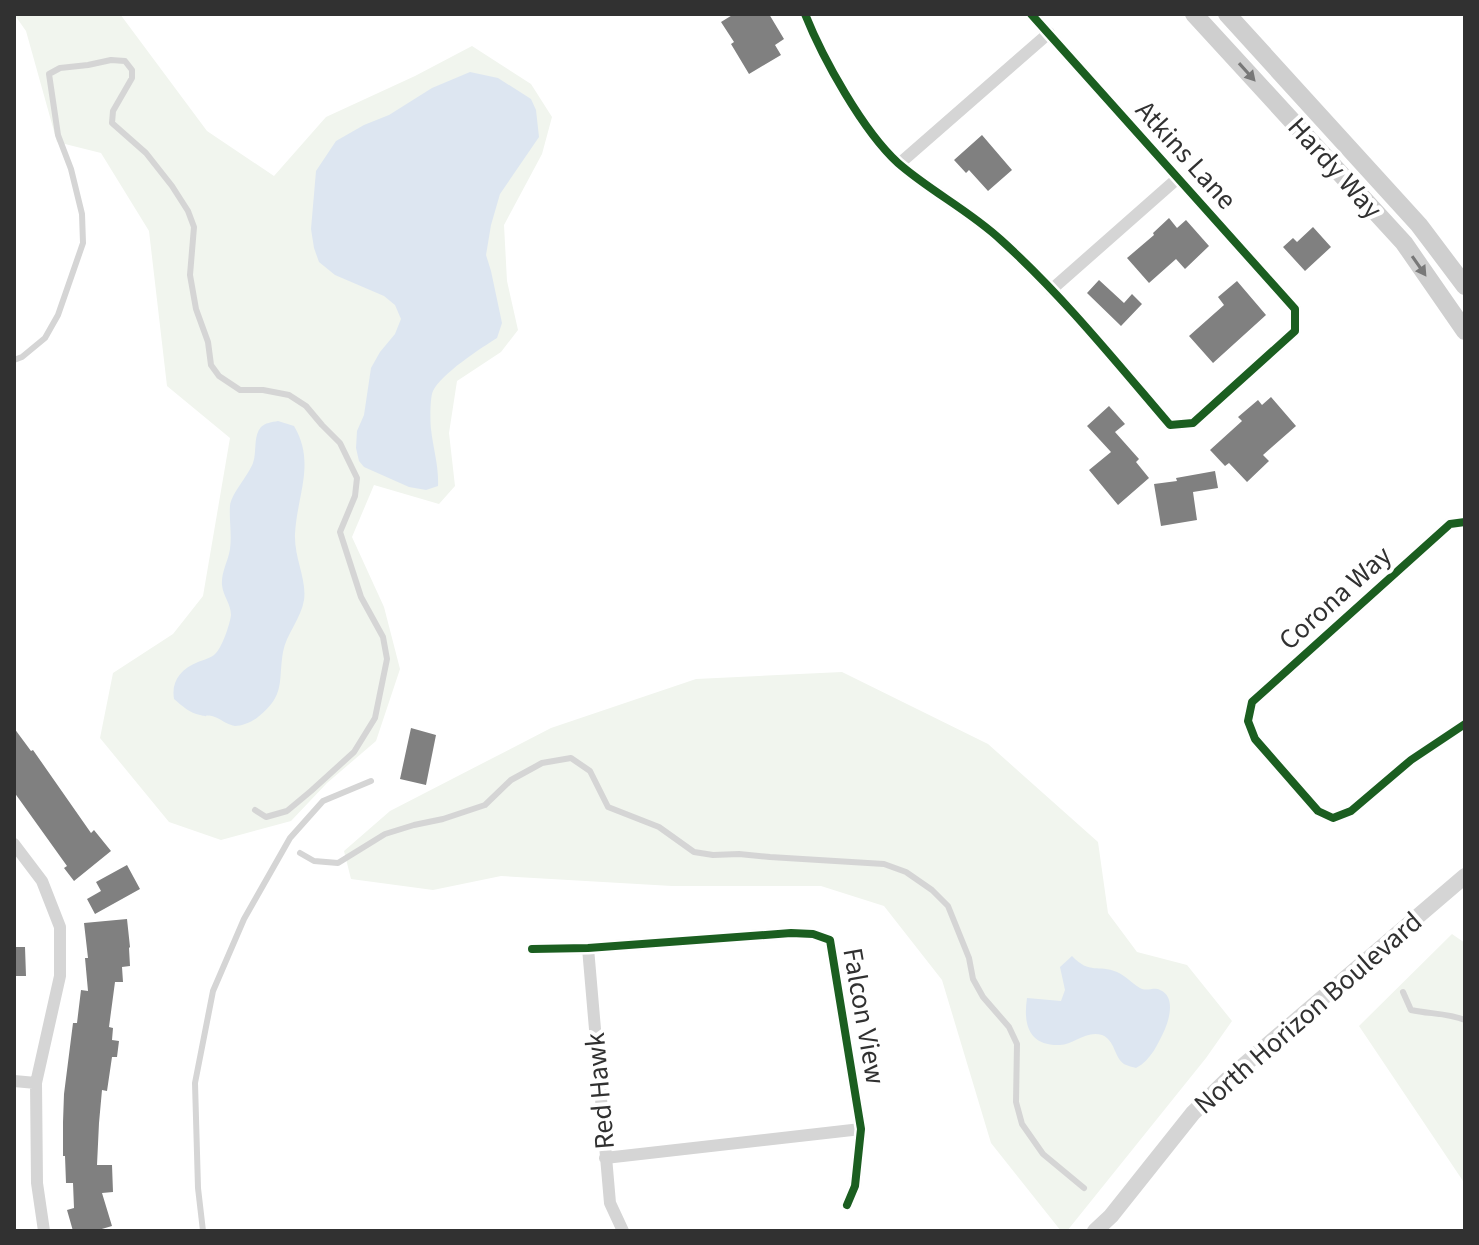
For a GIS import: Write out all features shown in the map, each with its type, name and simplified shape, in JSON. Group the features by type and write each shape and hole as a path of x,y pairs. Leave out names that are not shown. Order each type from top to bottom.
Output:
{"main road":[{"name":"Hardy Way","path":"1194,14 1404,243 1465,331"},
{"name":"Hardy Way","path":"1227,14 1419,225 1465,286"}],"street":[{"path":"805,14 851,103 884,148 899,164 1000,238 1051,290 1178,178"},
{"name":"Atkins Lane","path":"1031,14 1295,309 1295,331 1193,423 1170,425 1051,290"},
{"path":"899,164 1049,33"},
{"name":"Corona Way","path":"1462,731 1411,760 1351,811 1333,818 1318,811 1255,739 1248,721 1252,702 1450,524 1465,522"},
{"path":"14,844 42,881 60,927 60,976 36,1083 37,1183 44,1231"},
{"name":"North Horizon Boulevard","path":"1095,1231 1111,1216 1193,1113 1230,1077 1465,876"},
{"name":"Falcon View","path":"532,949 588,948 791,933 813,934 830,940 861,1129 855,1186 847,1205"},
{"name":"Red Hawk","path":"588,948 610,1203 620,1230"},
{"path":"14,1081 36,1083"},
{"path":"605,1158 861,1129"}],"lane":[{"path":"14,360 45,338 58,315 83,243 82,214 71,169 58,135 49,74 60,68 111,60 125,61 132,70 132,78 113,111 112,123 146,153 188,211 194,227 190,275 211,365 219,376 240,390 289,395 306,406 340,443 357,478 355,496 340,532 361,597 383,637 387,659 375,718 354,752 287,811 266,817 255,810"},
{"path":"300,853 314,861 338,863 385,834 485,805 511,780 542,763 571,758 590,771 608,807 659,827 694,852 884,864 906,872 948,906 969,958 973,979 983,997 1009,1027 1017,1044 1016,1102 1022,1124 1043,1154 1084,1188"},
{"path":"203,1231 198,1188 195,1083 213,991 244,919 290,838 323,801 371,781"},
{"path":"1403,992 1411,1010 1454,1015 1465,1020"}],"shaded area":[{"path":"14,14 120,14 207,131 274,176 326,117 472,46 531,84 552,117 542,154 504,225 507,281 518,330 501,352 457,381 449,433 455,486 439,504 374,485 352,537 384,607 400,669 376,741 327,783 291,821 221,840 169,822 100,738 113,673 173,634 203,596 230,438 167,386 149,231 101,153 57,142 26,31"},
{"path":"470,72 498,78 531,99 536,110 539,137 500,194 491,225 486,255 502,323 497,338 453,369 437,384 432,394 431,425 438,486 426,490 409,487 364,467 359,461 357,431 364,415 371,368 395,334 401,319 395,305 384,296 335,275 319,262 311,229 316,171 336,141 389,115 432,88"},
{"path":"278,421 294,426 304,453 304,479 295,534 304,600 285,645 279,687 273,702 256,719 235,726 186,709 174,699 174,687 178,676 187,668 215,654 225,636 231,615 222,580 230,549 231,501 253,463 261,427"},
{"path":"842,672 988,744 1098,842 1108,913 1137,952 1187,965 1232,1021 1206,1058 1067,1231 1061,1231 991,1143 942,980 884,906 821,886 672,886 501,876 433,890 351,879 344,851 390,811 551,728 696,679"},
{"path":"1452,934 1465,943 1465,1184 1359,1026"},
{"path":"1072,956 1084,965 1117,972 1140,988 1158,989 1168,997 1170,1013 1165,1029 1157,1046 1141,1065 1136,1068 1121,1061 1110,1041 1102,1035 1091,1034 1060,1045 1041,1042 1030,1032 1026,1017 1027,998 1061,1001 1065,990 1060,967"}],"building":[{"path":"734,14 769,14 784,39 775,45 781,55 749,74 721,22"},
{"path":"982,135 1012,170 988,191 969,170 966,173 954,160"},
{"path":"1169,218 1177,228 1186,220 1209,246 1185,269 1176,259 1149,283 1127,258"},
{"path":"1313,227 1331,247 1305,271 1283,247 1293,238 1297,242"},
{"path":"1099,280 1124,303 1132,294 1142,304 1121,326 1087,293"},
{"path":"1237,281 1266,315 1213,363 1189,336 1224,305 1218,297"},
{"path":"1271,397 1296,426 1263,455 1269,461 1247,482 1229,463 1225,466 1210,450 1242,421 1238,417 1258,400 1262,405"},
{"path":"1109,406 1125,424 1115,432 1139,459 1136,462 1149,478 1118,505 1089,470 1111,452 1087,426"},
{"path":"1215,471 1218,488 1193,492 1197,520 1161,526 1154,484"},
{"path":"14,728 91,833 94,830 111,851 74,881 64,868 67,866 14,792"},
{"path":"411,728 436,735 426,785 400,779"},
{"path":"127,865 140,889 95,914 87,899 101,891 96,882"},
{"path":"127,919 130,966 122,967 123,982 115,982 109,1027 113,1028 112,1040 119,1041 117,1057 112,1057 107,1091 102,1090 99,1123 97,1165 112,1165 113,1192 102,1193 112,1226 95,1231 73,1231 67,1210 74,1208 73,1183 66,1183 63,1156 64,1094 73,1023 77,1023 81,990 88,991 84,923"},
{"path":"14,947 25,947 26,976 14,976"}],"cycle path":[{"path":"805,14 845,93 871,133 898,163 989,230 1024,261 1170,425 1193,423 1295,331 1295,309 1031,14"},
{"path":"1465,522 1450,524 1252,702 1248,721 1255,739 1318,811 1333,818 1351,811 1411,760 1465,724"},
{"path":"532,949 588,948 791,933 813,934 830,940 861,1129 855,1186 847,1205"}]}
